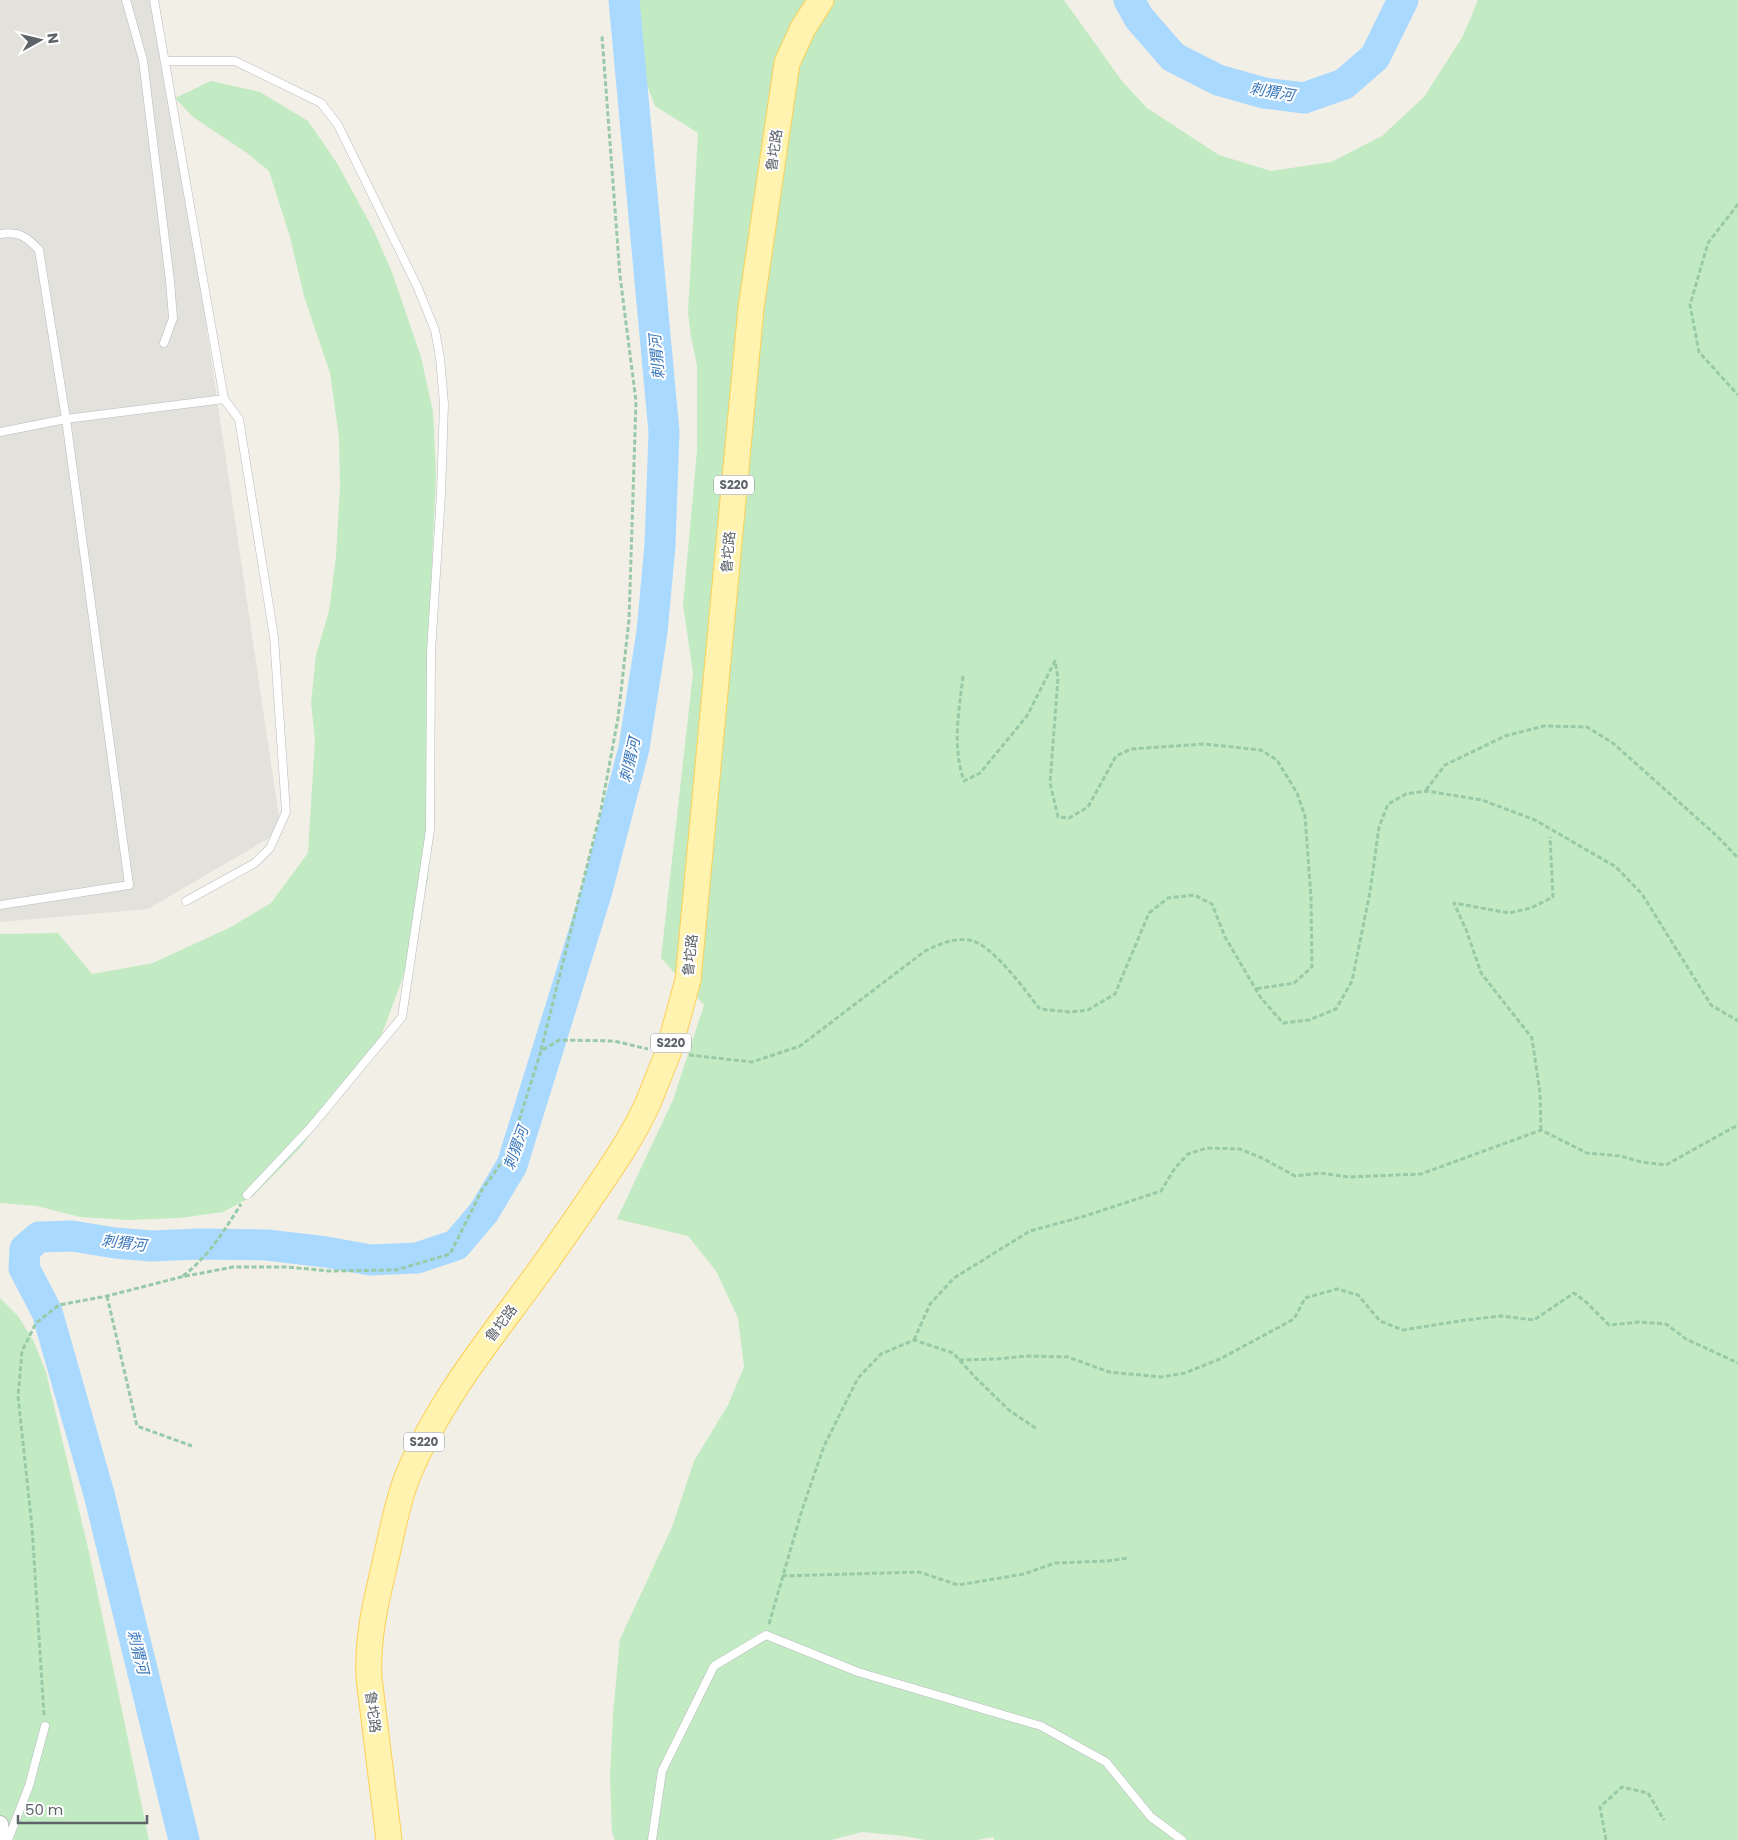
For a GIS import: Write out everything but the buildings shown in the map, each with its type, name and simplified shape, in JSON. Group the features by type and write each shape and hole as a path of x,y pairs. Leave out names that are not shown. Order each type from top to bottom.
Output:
{"main road":[{"name":"鲁坨路","path":"389,1840 368,1678 368,1660 372,1619 400,1497 418,1453 460,1378 554,1252 620,1154 648,1103 668,1053 688,980 751,308 787,63 803,28 821,0"}],"street":[{"path":"0,1824 2,1840"}],"lane":[{"path":"126,0 143,60 170,281 173,318 164,343"},
{"path":"154,0 224,399 239,419 274,637 286,812 270,848 256,864 186,901"},
{"path":"166,61 235,61 321,103 338,125 421,295 435,330 440,358 444,404 441,494 431,652 430,830 402,1018 311,1127 247,1195"},
{"path":"0,234 26,236 40,250 66,419 129,885 0,905"},
{"path":"0,432 66,419 224,399"},
{"path":"652,1840 662,1771 714,1666 766,1634 858,1672 1041,1726 1106,1762 1151,1817 1182,1840"},
{"path":"8,1840 29,1786 45,1726"}],"path":[{"path":"45,1726 32,1527 18,1396 22,1351 36,1323 59,1305 107,1296 233,1266 287,1267 329,1271 396,1270 450,1254 482,1190 509,1152 541,1051 601,810 618,718 629,620 636,401 620,276 602,36"},
{"path":"1738,204 1708,243 1690,305 1699,352 1738,395"},
{"path":"963,676 956,733 960,768 964,781 980,773 1027,716 1055,661 1058,678 1050,783 1058,816 1069,818 1088,808 1116,756 1131,749 1204,744 1261,750 1277,760 1297,793 1306,816 1311,897 1312,967 1294,983 1255,989"},
{"path":"1425,791 1445,765 1504,736 1544,726 1587,727 1613,743 1717,836 1738,858"},
{"path":"683,1054 752,1062 800,1046 925,952 945,942 971,940 994,954 1040,1009 1070,1012 1088,1010 1115,994 1148,913 1168,898 1194,894 1212,904 1226,937 1255,989 1283,1023 1309,1020 1336,1009 1352,980 1370,892 1379,827 1388,804 1406,794 1425,791 1482,800 1535,820 1616,867 1642,894 1711,1005 1738,1021"},
{"path":"1541,1130 1540,1092 1532,1038 1481,973 1467,932 1454,904 1509,912 1531,908 1552,897 1550,837"},
{"path":"541,1051 559,1040 614,1041 654,1050"},
{"path":"914,1340 930,1304 954,1278 1030,1231 1085,1216 1161,1191 1175,1168 1188,1154 1207,1148 1240,1149 1262,1158 1295,1176 1320,1173 1349,1177 1421,1174 1541,1130 1586,1153 1621,1156 1641,1162 1666,1165 1734,1127 1738,1127"},
{"path":"181,1277 197,1265 216,1244 247,1195"},
{"path":"959,1360 1026,1356 1068,1357 1109,1372 1161,1377 1185,1373 1220,1359 1294,1319 1305,1298 1337,1289 1358,1295 1380,1321 1403,1330 1501,1316 1534,1320 1574,1293 1609,1324 1639,1322 1666,1324 1686,1339 1738,1362"},
{"path":"107,1296 137,1426 192,1446"},
{"path":"766,1634 782,1576 824,1446 858,1378 881,1354 914,1340 953,1353 977,1380 1010,1411 1037,1430"},
{"path":"782,1576 919,1572 958,1586 1024,1574 1054,1563 1092,1562 1128,1558"},
{"path":"1606,1840 1600,1807 1622,1788 1648,1793 1664,1820"}],"shaded area":[{"path":"0,0 158,0 281,831 148,909 0,922"}],"green space":[{"path":"638,0 1064,0 1122,81 1147,108 1219,155 1271,171 1331,162 1382,136 1424,97 1463,36 1478,0 1738,0 1738,1840 994,1840 994,1837 976,1840 925,1840 862,1832 831,1840 615,1840 612,1832 610,1777 613,1714 620,1639 672,1527 694,1461 728,1405 744,1367 738,1318 716,1271 688,1236 617,1219 673,1100 704,1005 661,958 693,673 683,605 697,450 697,365 688,312 698,133 655,106 641,70 631,33"},
{"path":"211,81 260,92 308,121 337,163 373,229 392,272 421,357 433,412 436,475 427,670 426,741 431,819 428,879 402,980 380,1039 301,1147 253,1196 223,1212 180,1218 128,1220 80,1217 37,1206 0,1203 0,934 58,933 92,974 153,963 229,928 271,903 308,853 315,739 311,703 316,655 329,611 336,556 340,487 339,437 330,373 304,296 290,237 269,171 247,153 193,117 175,98"},
{"path":"0,1298 18,1316 34,1342 46,1372 89,1552 149,1840 0,1840"}],"waterway":[{"name":"刺猬河","path":"184,1840 99,1494 47,1312 24,1268 25,1249 39,1237 72,1236 115,1243 151,1246 200,1244 267,1245 326,1252 370,1260 417,1258 456,1245 484,1212 512,1165 596,894 634,748 652,632 660,545 664,432 624,0"},
{"name":"刺猬河","path":"1129,0 1139,18 1173,57 1218,80 1264,93 1304,98 1344,84 1375,57 1403,0"}]}
